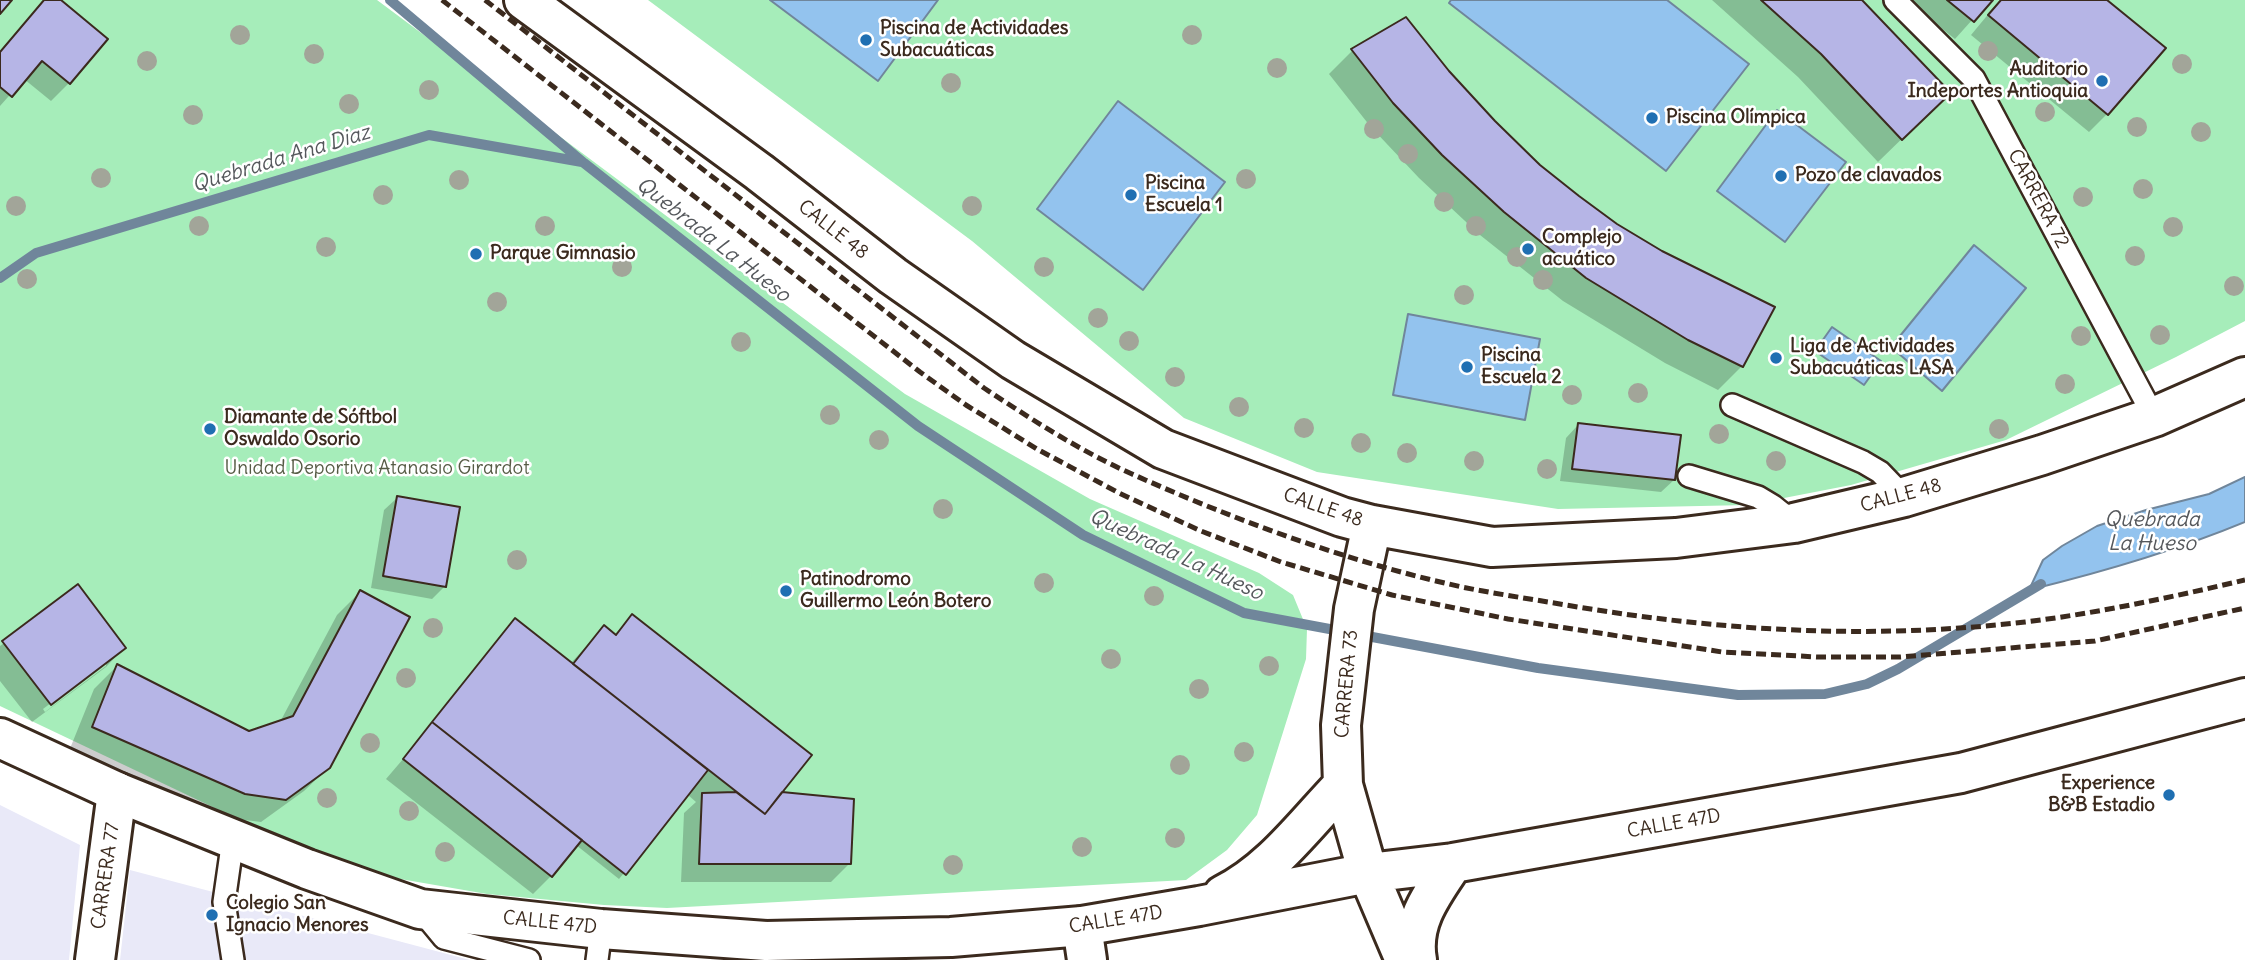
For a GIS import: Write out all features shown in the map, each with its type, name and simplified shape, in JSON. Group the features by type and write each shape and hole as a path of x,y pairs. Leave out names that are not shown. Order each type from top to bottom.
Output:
{"main road":[{"name":"CALLE 48","path":"524,0 760,172 893,276 1013,360 1163,449 1342,517 1372,525 1492,547 1676,538 1794,523 1904,497 2042,455 2154,417 2245,377"},
{"path":"564,0 642,86"},
{"name":"CARRERA 73","path":"1372,525 1354,608 1340,725 1343,785 1367,873 1405,960"},
{"name":"CALLE 47D","path":"0,738 117,792 316,872 420,909 599,944 766,941 936,948 1084,943 1199,906 1367,873 1453,863 1961,774 2245,698"},
{"path":"1199,906 1242,886 1280,854 1343,785"},
{"name":"CARRERA 77","path":"95,960 117,792"},
{"path":"1417,960 1416,928 1430,898 1453,863"}],"lane":[{"name":"CARRERA 72","path":"1895,0 1974,79 2154,417"},
{"path":"1732,405 1863,462 1880,472 1904,497"},
{"path":"1689,476 1758,496 1794,523"},
{"path":"233,839 224,902 233,960"},
{"path":"420,909 444,939 528,960"}],"shaded area":[{"path":"0,805 80,845 69,960 0,960"},
{"name":"Colegio San Ignacio Menores","path":"130,870 470,960 120,960"}],"green space":[{"name":"Unidad Deportiva Atanasio Girardot","path":"0,0 377,0 905,394 1090,499 1259,573 1293,595 1307,629 1306,659 1257,815 1227,850 1186,880 667,908 604,905 487,894 331,867 322,859 0,706"},
{"name":"Complejo acuático","path":"648,0 2245,0 2245,321 2006,440 1851,485 1748,505 1558,509 1317,472 1184,418 972,241"}],"water":[{"name":"Piscina de Actividades Subacuáticas","path":"770,0 938,0 878,81"},
{"name":"Piscina Olímpica","path":"1451,0 1667,0 1749,64 1666,171 1449,3"},
{"name":"Piscina Escuela 1","path":"1118,101 1225,182 1143,290 1037,209"},
{"name":"Pozo de clavados","path":"1777,110 1846,162 1785,242 1717,191"},
{"path":"1974,245 2026,288 1942,391 1891,347"},
{"name":"Piscina Escuela 2","path":"1408,314 1540,339 1525,420 1393,395"},
{"path":"1832,327 1881,361 1864,385 1815,351"},
{"name":"Quebrada La Hueso","path":"2245,477 2245,522 2138,560 2029,590 2043,560 2097,526 2209,494"}],"building":[{"path":"0,0 12,0 0,14"},
{"path":"44,0 61,0 108,39 70,84 42,61 12,97 0,87 0,52"},
{"path":"1761,0 1862,0 1951,93 1902,140 1821,54"},
{"path":"1947,0 1993,0 1974,22"},
{"name":"Auditorio Indeportes Antioquia","path":"2001,0 2107,0 2166,48 2108,115 1988,15"},
{"path":"1406,17 1449,71 1495,121 1540,165 1579,196 1617,224 1662,251 1775,307 1743,367 1688,340 1586,278 1504,212 1442,155 1393,103 1351,49"},
{"path":"1578,423 1681,435 1675,480 1572,469"},
{"path":"397,496 460,507 446,587 383,576"},
{"path":"78,584 126,648 51,705 2,641"},
{"path":"360,590 410,617 330,768 286,800 245,794 92,727 117,664 249,731 293,716"},
{"path":"632,614 812,755 765,814 573,664 604,625 616,635"},
{"path":"515,618 708,770 626,875 432,722"},
{"path":"432,722 582,840 552,877 403,759"},
{"path":"736,792 765,814 782,792 854,799 851,864 699,864 702,793"}],"waterway":[{"name":"Quebrada La Hueso","path":"390,0 584,163 918,426 1083,535 1244,613 1538,668 1738,695 1825,694 1867,684 1898,669 2041,584"},
{"name":"Quebrada Ana Diaz","path":"0,278 36,253 429,135 582,162"}],"railway":[{"path":"442,0 966,405 1037,449 1119,493 1201,531 1281,562 1392,595 1508,619 1722,652 1818,657 1900,657 2095,641 2245,608"},
{"path":"485,0 1002,400 1075,445 1132,474 1253,524 1336,553 1420,577 1501,594 1681,621 1795,630 1909,631 2025,622 2135,604 2245,580"}],"place":[{"name":"Piscina de Actividades Subacuáticas","path":"866,40"},
{"name":"Auditorio Indeportes Antioquia","path":"2102,81"},
{"name":"Piscina Olímpica","path":"1652,118"},
{"name":"Pozo de clavados","path":"1781,176"},
{"name":"Piscina Escuela 1","path":"1131,195"},
{"name":"Complejo acuático","path":"1528,249"},
{"name":"Parque Gimnasio","path":"476,254"},
{"name":"Liga de Actividades Subacuáticas LASA","path":"1776,358"},
{"name":"Piscina Escuela 2","path":"1467,367"},
{"name":"Diamante de Sóftbol Oswaldo Osorio","path":"210,429"},
{"name":"Patinodromo Guillermo León Botero","path":"786,591"},
{"name":"Experience B&B Estadio","path":"2169,795"},
{"name":"Colegio San Ignacio Menores","path":"212,915"}]}
